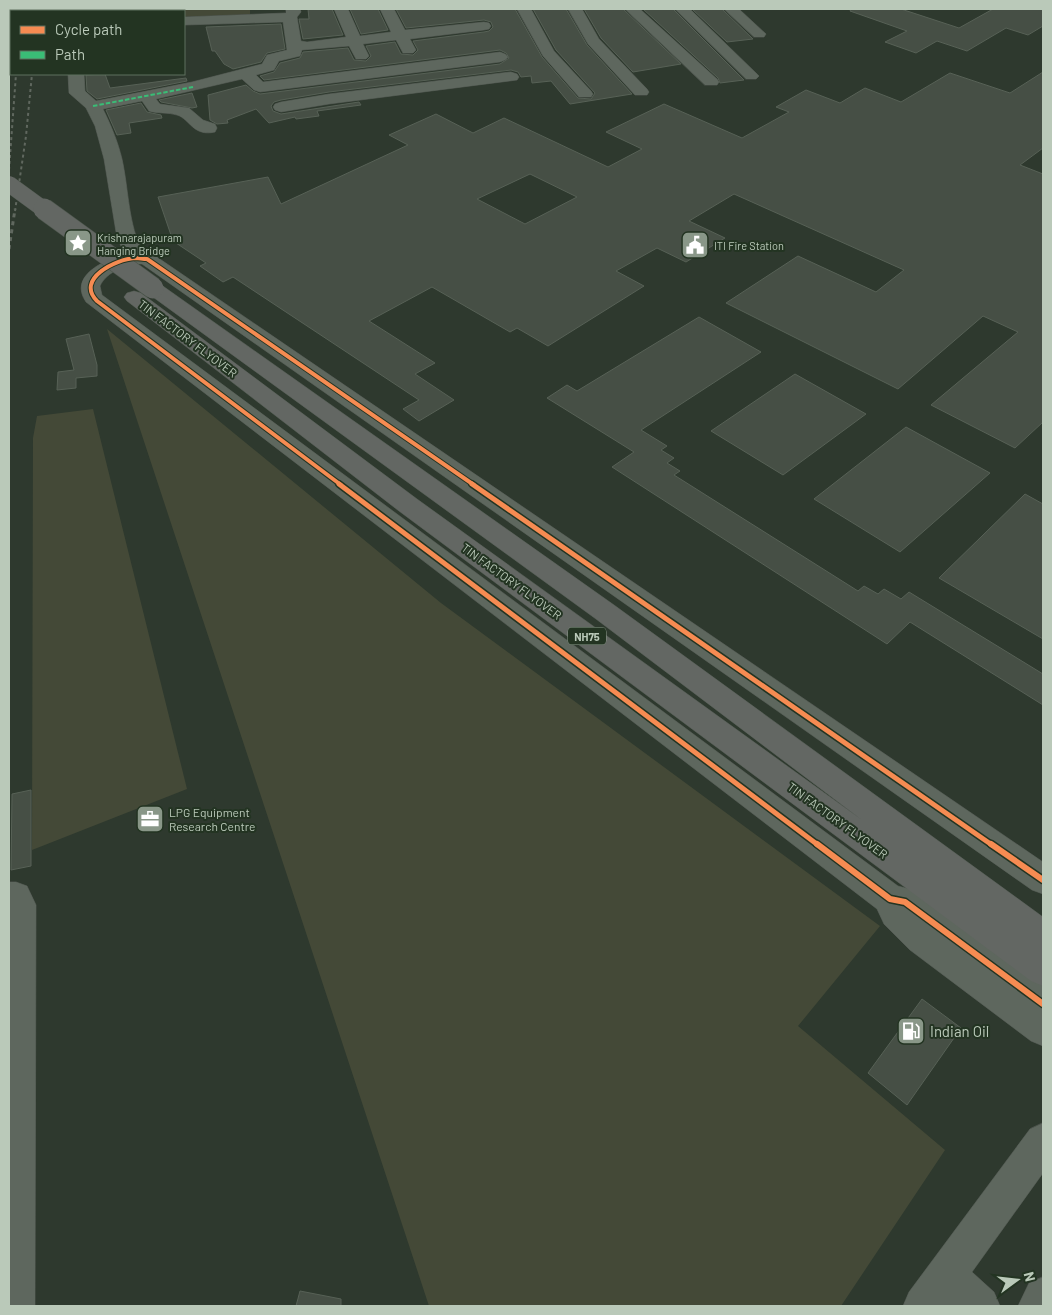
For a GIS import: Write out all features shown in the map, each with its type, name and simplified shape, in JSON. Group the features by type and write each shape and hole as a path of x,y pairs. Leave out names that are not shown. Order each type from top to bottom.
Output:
{"highway":[{"name":"TIN FACTORY FLYOVER","path":"9,184 408,505 1043,970"},
{"name":"TIN FACTORY FLYOVER","path":"9,204 143,293 605,612 1043,936"}],"street":[{"path":"341,9 363,60"},
{"path":"387,9 411,56"},
{"path":"244,73 285,113 513,82 475,9"},
{"path":"524,9 548,53 585,94"},
{"path":"575,9 592,41 641,92"},
{"path":"632,9 711,82"},
{"path":"682,9 751,76"},
{"path":"731,9 758,34"},
{"path":"93,106 193,87 269,67 264,56 295,53 292,13 185,21"},
{"path":"436,16 454,44"},
{"path":"294,44 312,45 484,26"},
{"path":"312,45 332,106"},
{"path":"260,87 500,57"},
{"path":"185,72 193,87"},
{"path":"76,75 77,93 93,106 103,126 113,159 126,238 136,258"},
{"path":"147,97 155,108 183,111 197,124 209,128"},
{"path":"1043,880 147,260 136,258 106,266 92,281 90,289 94,299 890,899 906,902 1043,1004"},
{"path":"9,897 16,897 20,905 15,1306"},
{"path":"890,899 896,913 922,938 1043,1029"},
{"path":"9,906 12,914 9,1025"},
{"path":"980,1306 934,1291 1043,1142"},
{"path":"1038,1306 1043,1297"}],"green space":[{"path":"112,9 250,9 250,15 185,17 185,10"},
{"path":"107,329 441,603 880,926 798,1026 945,1150 841,1306 429,1306"},
{"path":"93,409 187,789 32,850 33,438 37,416"}],"building":[{"path":"308,9 332,9 343,35 303,39 299,19 309,19"},
{"path":"350,9 378,9 388,30 361,34"},
{"path":"396,9 515,9 542,57 578,98 591,99 595,93 556,50 533,9 566,9 587,45 632,94 570,104 551,81 532,83 531,76 521,77 518,72 511,70 329,92 281,100 274,102 271,106 273,111 281,114 359,102 361,105 317,111 319,116 296,119 295,117 269,123 256,109 227,120 228,123 217,124 210,120 208,95 246,85 260,94 500,64 509,58 506,53 500,50 264,80 260,76 274,72 280,63 300,58 303,52 348,48 354,60 366,61 371,56 366,46 395,42 401,54 413,55 418,50 413,41 484,32 489,31 493,27 491,22 484,20 406,28"},
{"path":"584,9 623,9 681,64 633,72 601,38"},
{"path":"643,9 673,9 744,80 720,83 718,78"},
{"path":"692,9 722,9 753,39 727,42"},
{"path":"851,9 901,9 959,28 993,9 1043,9 1043,26 1028,35 1006,28 967,51 937,41 916,53 885,42 907,31 850,11"},
{"path":"281,24 285,49 267,53 261,62 233,69 224,64 215,51 212,51 206,27"},
{"path":"1043,72 1043,148 1020,165 1043,174 1043,422 1015,448 931,405 1018,332 983,316 898,389 726,303 798,256 876,292 904,270 734,194 689,221 725,238 686,262 657,248 616,271 644,286 548,346 517,328 510,332 432,287 369,321 435,363 415,374 454,400 419,421 403,409 419,400 233,277 223,282 200,266 206,263 173,241 158,197 268,177 281,204 408,145 389,135 436,114 473,133 504,118 608,167 642,149 606,132 664,104 742,138 789,112 776,107 806,90 840,103 865,88 901,102 950,73 1010,93","holes":["530,174 577,197 525,224 477,199"]},
{"path":"86,75 105,75 110,88 186,78 187,81 97,99 87,91"},
{"path":"192,93 197,107 192,108 159,100"},
{"path":"141,103 147,112 161,115 162,118 129,123 131,133 117,135 106,110"},
{"path":"699,317 761,352 641,430 667,446 661,450 674,458 667,463 680,471 674,475 858,591 864,586 878,594 884,589 901,599 909,592 1043,674 1043,705 910,622 887,644 612,467 634,452 547,398 567,385 577,391"},
{"path":"89,334 97,365 97,376 76,378 76,388 57,390 58,372 74,370 66,339"},
{"path":"795,374 866,414 783,475 711,431"},
{"path":"906,427 990,473 900,552 814,499"},
{"path":"1025,494 1043,504 1043,639 939,578"},
{"path":"31,790 31,866 11,870 12,794"},
{"path":"922,999 961,1028 907,1105 868,1073"},
{"path":"300,1291 341,1299 341,1306 296,1306"}],"railway":[{"path":"9,170 16,75"},
{"path":"15,211 26,136 32,75"},
{"path":"9,249 15,209"}],"marked path":[{"path":"93,106 193,87"}],"cycle path":[{"path":"1043,880 147,259 135,258 113,265 98,274 93,280 90,286 91,293 104,307 890,899 905,902 1043,1004"}],"place":[{"name":"Krishnarajapuram Hanging Bridge","path":"78,243"},
{"name":"ITI Fire Station","path":"695,245"},
{"name":"LPG Equipment Research Centre","path":"150,819"},
{"name":"Indian Oil","path":"911,1031"}]}
